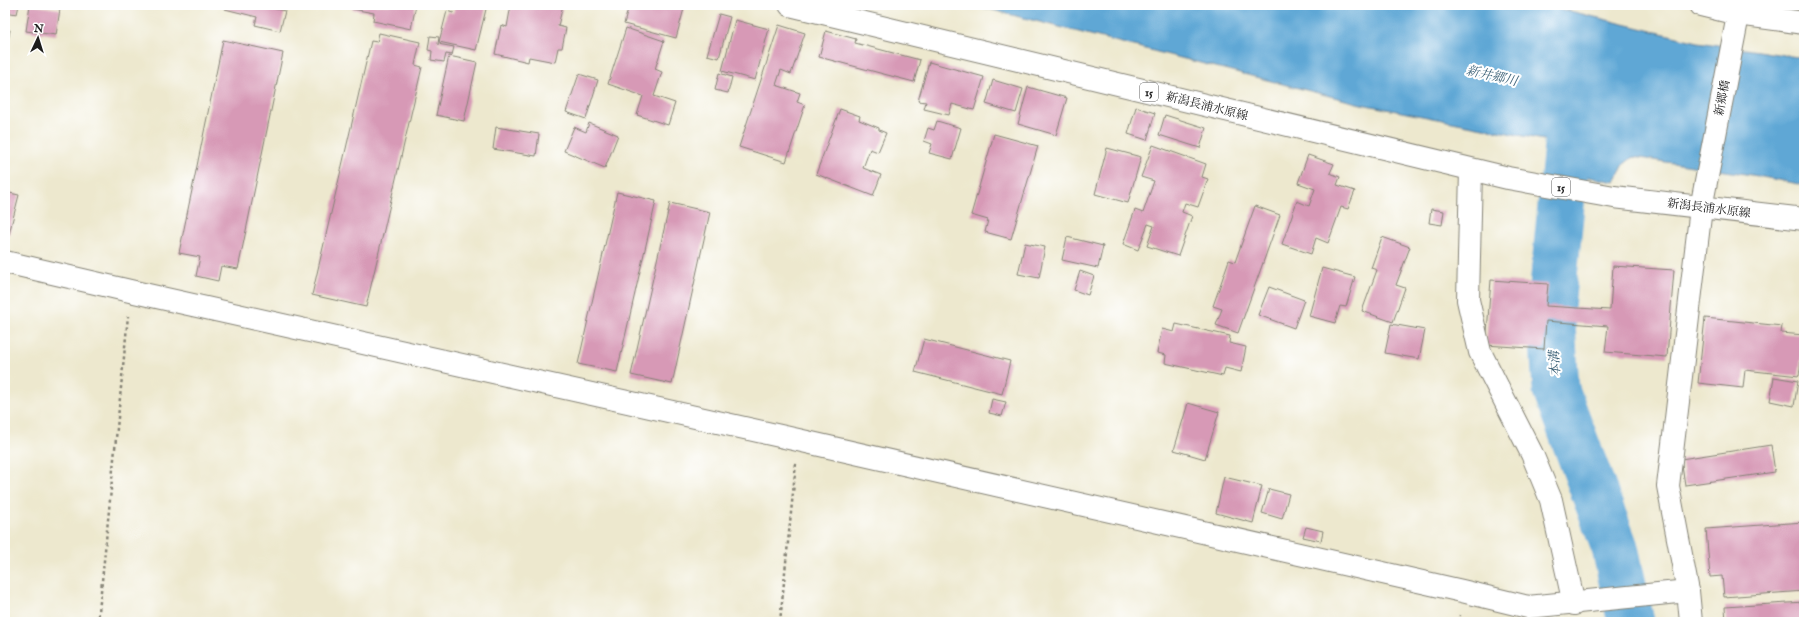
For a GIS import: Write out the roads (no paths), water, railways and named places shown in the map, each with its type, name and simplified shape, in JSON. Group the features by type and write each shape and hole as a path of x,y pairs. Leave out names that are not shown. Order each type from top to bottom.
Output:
{"street":[{"name":"新潟長浦水原線","path":"790,5 1508,178 1614,197 1804,219"},
{"path":"1701,5 1739,10 1804,23"},
{"name":"新郷橋","path":"1691,622 1680,592 1668,486 1701,208 1739,10"},
{"path":"1471,170 1468,300 1480,352 1532,454 1551,500 1583,603"},
{"path":"5,262 130,292 798,440 1462,591 1528,608 1680,592"}],"water":[{"name":"新井郷川","path":"973,5 1545,5 1698,42 1804,58 1804,185 1752,175 1633,157 1624,164 1615,182 1578,175 1579,161 1559,143 1361,104"}],"waterway":[{"name":"本溝","path":"1572,94 1551,307 1556,390 1615,548 1631,622"}]}
